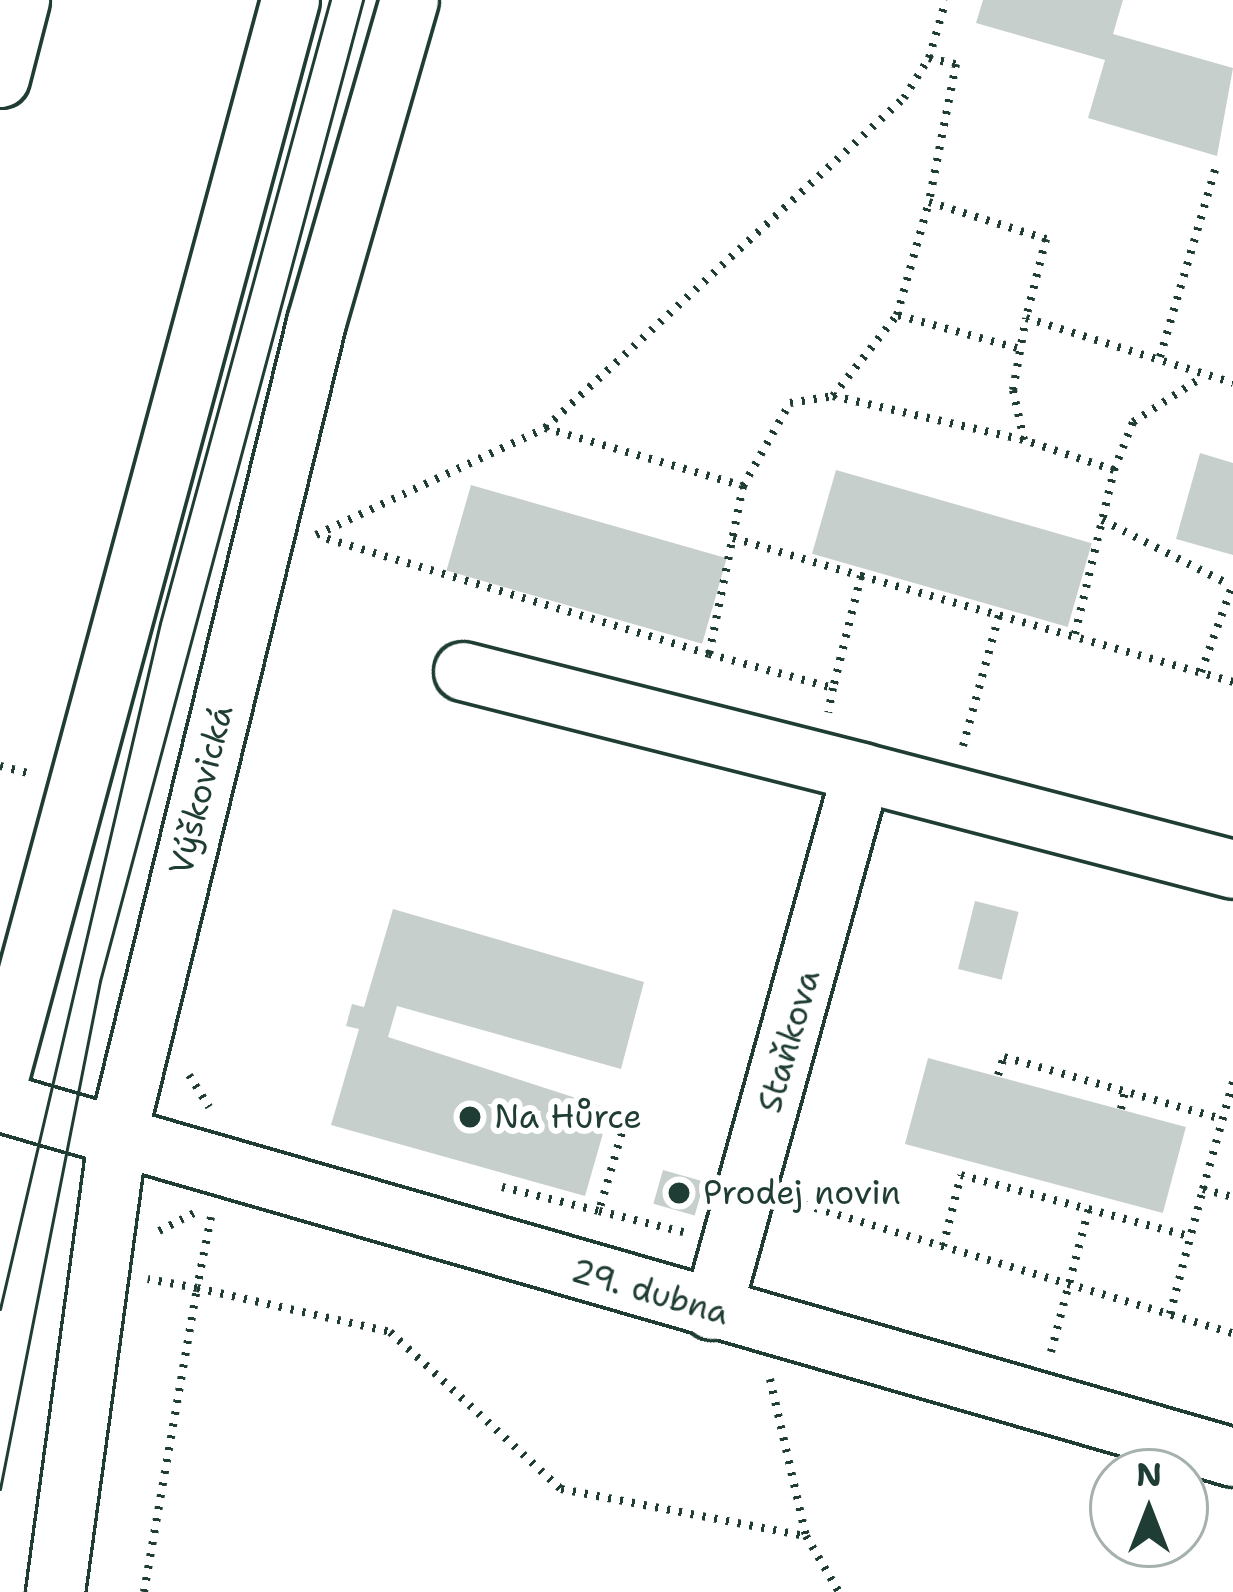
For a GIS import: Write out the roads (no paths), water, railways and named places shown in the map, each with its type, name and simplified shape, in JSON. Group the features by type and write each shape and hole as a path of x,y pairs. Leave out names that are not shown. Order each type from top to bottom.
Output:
{"street":[{"path":"0,79 20,0"},
{"path":"0,1074 290,0"},
{"name":"Výškovická","path":"55,1592 94,1125 410,0"},
{"path":"463,671 1233,869"},
{"name":"Staňkova","path":"712,1310 736,1228 840,766"},
{"name":"29. dubna","path":"0,1102 94,1125 766,1326 1233,1456"}],"tram line":[{"path":"0,1309 160,623 330,0"},
{"path":"0,1489 100,981 363,0"}],"place":[{"name":"Na Hůrce","path":"470,1117"},
{"name":"Prodej novin","path":"679,1193"}]}
